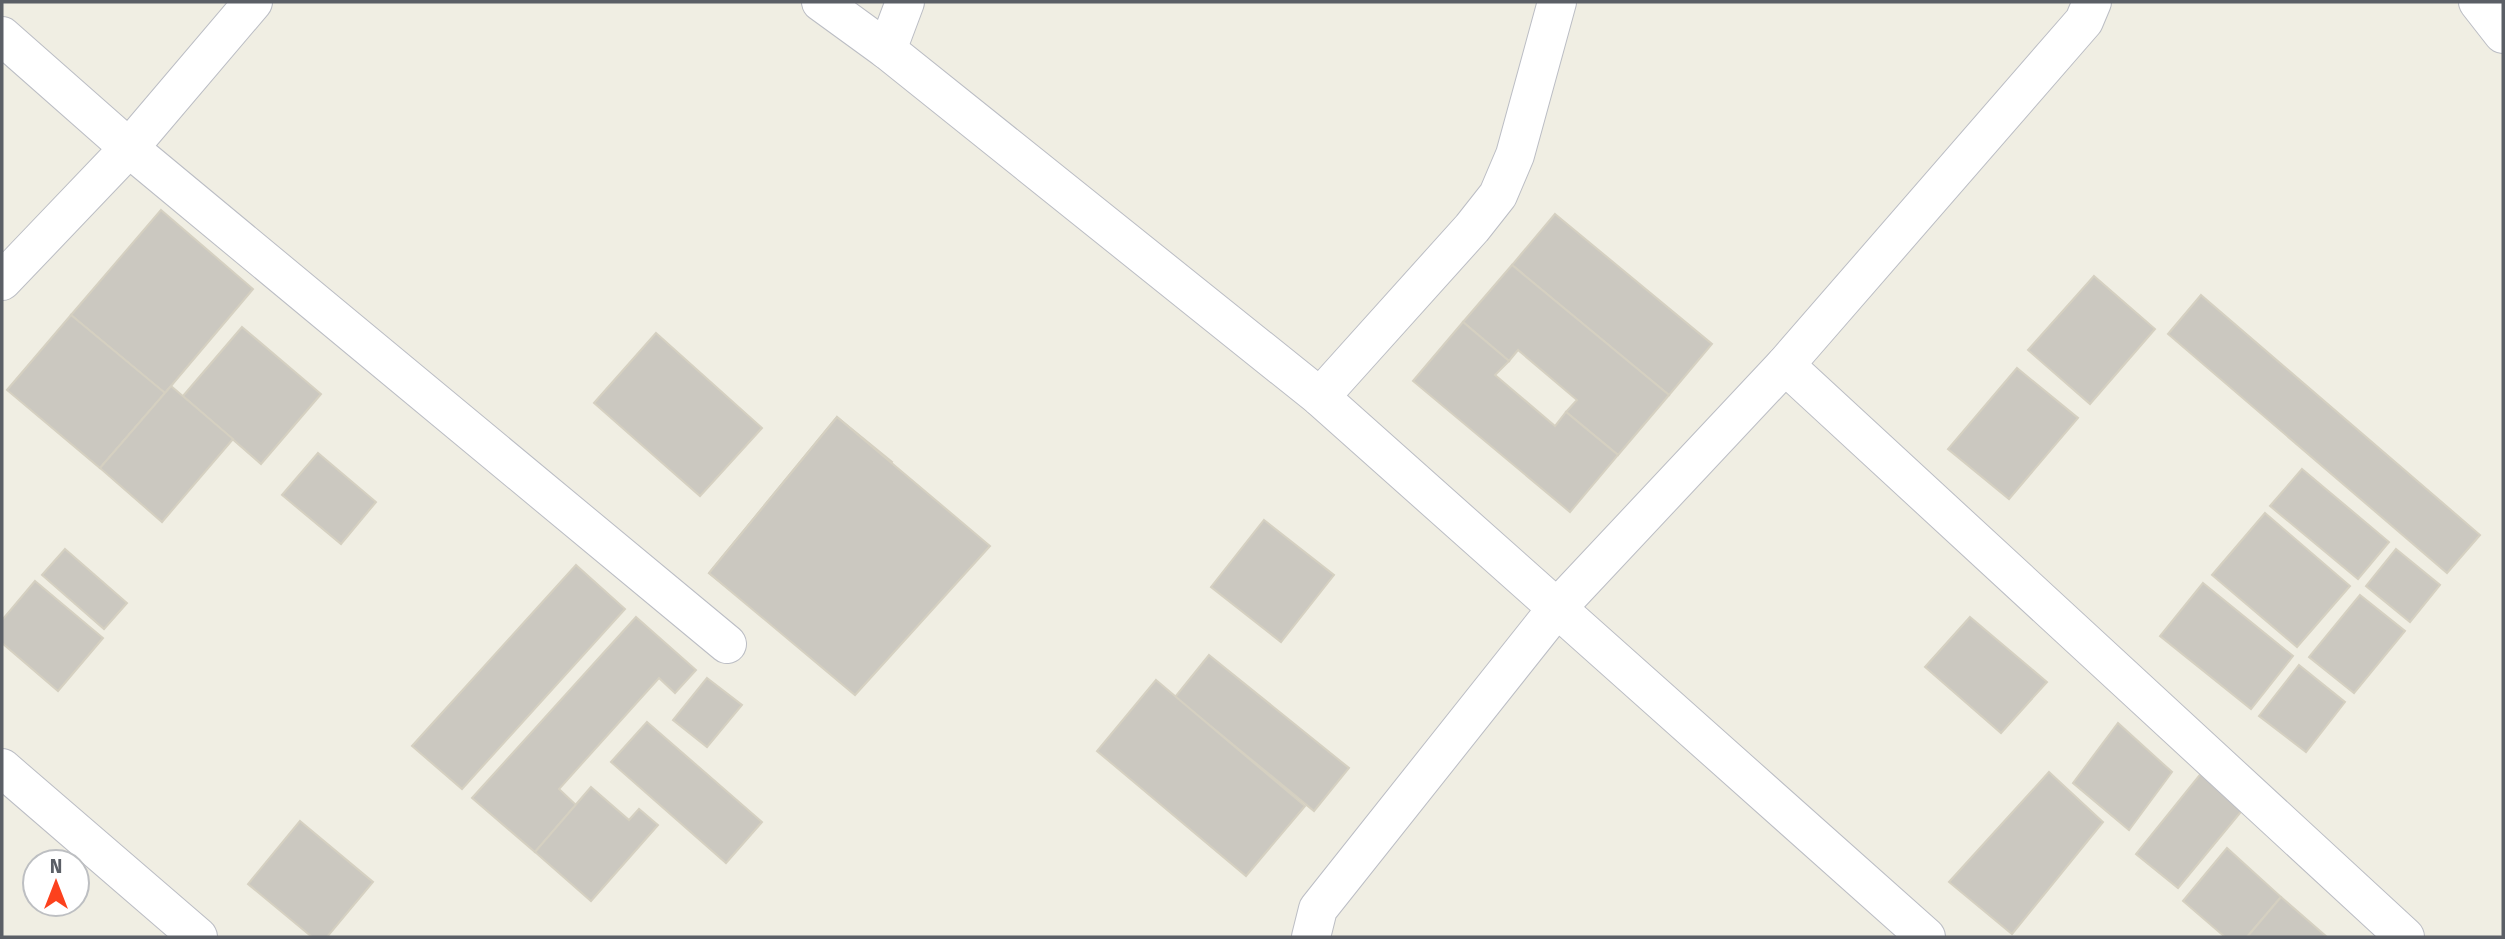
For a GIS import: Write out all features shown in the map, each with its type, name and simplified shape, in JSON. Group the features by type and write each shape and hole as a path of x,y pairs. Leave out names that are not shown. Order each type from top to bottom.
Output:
{"street":[{"path":"2,281 129,148 254,2"},
{"path":"821,2 887,50 1320,397 1926,937"},
{"path":"887,50 905,2"},
{"path":"1320,397 1472,228 1498,195 1516,155 1558,2"},
{"path":"1311,937 1318,909 1557,608 1785,365 2084,21 2092,2"},
{"path":"2479,2 2503,34"},
{"path":"2,36 129,148 727,645"},
{"path":"1785,365 2405,937"},
{"path":"2,768 198,937"}],"building":[{"path":"161,210 253,289 165,393 71,315"},
{"path":"1555,214 1712,344 1669,395 1512,265"},
{"path":"1512,265 1669,395 1618,455 1566,412 1577,400 1518,350 1509,361 1463,322"},
{"path":"2094,276 2155,329 2090,404 2028,350"},
{"path":"2201,295 2480,535 2447,573 2168,334"},
{"path":"71,315 165,393 100,468 7,390"},
{"path":"1463,322 1509,361 1495,375 1555,426 1566,412 1618,455 1570,512 1413,381"},
{"path":"242,327 321,394 261,464 183,396"},
{"path":"656,333 762,428 700,496 594,403"},
{"path":"2017,368 2078,418 2009,499 1948,449"},
{"path":"171,386 233,439 162,522 100,468"},
{"path":"837,417 892,462 764,617 709,573"},
{"path":"837,417 990,546 855,695 709,573"},
{"path":"318,453 376,502 341,544 282,495"},
{"path":"2302,469 2389,542 2358,579 2270,506"},
{"path":"2265,513 2350,586 2297,647 2212,575"},
{"path":"1264,520 1334,575 1281,642 1211,587"},
{"path":"65,549 127,603 104,629 42,575"},
{"path":"2396,549 2440,585 2410,622 2366,586"},
{"path":"576,565 625,609 462,789 412,746"},
{"path":"35,581 103,638 58,691 2,643 2,620"},
{"path":"2203,583 2293,656 2251,709 2160,636"},
{"path":"2360,595 2405,631 2354,693 2309,657"},
{"path":"636,617 696,670 675,693 659,678 559,789 576,805 535,852 472,798"},
{"path":"1970,617 2047,682 2001,733 1925,667"},
{"path":"1209,655 1349,768 1314,811 1175,697"},
{"path":"2299,665 2345,702 2306,752 2259,716"},
{"path":"707,678 742,705 707,747 673,720"},
{"path":"1156,680 1305,806 1246,876 1097,751"},
{"path":"647,722 762,822 726,863 611,762"},
{"path":"2118,723 2172,772 2129,830 2073,783"},
{"path":"2203,771 2244,808 2178,888 2136,854"},
{"path":"2049,772 2103,822 2012,934 1949,882"},
{"path":"591,787 629,820 639,809 658,825 591,901 535,852"},
{"path":"300,821 373,882 327,937 312,937 248,884"},
{"path":"2227,848 2281,897 2247,937 2225,937 2183,901"},
{"path":"2281,897 2327,937 2247,937"}]}
